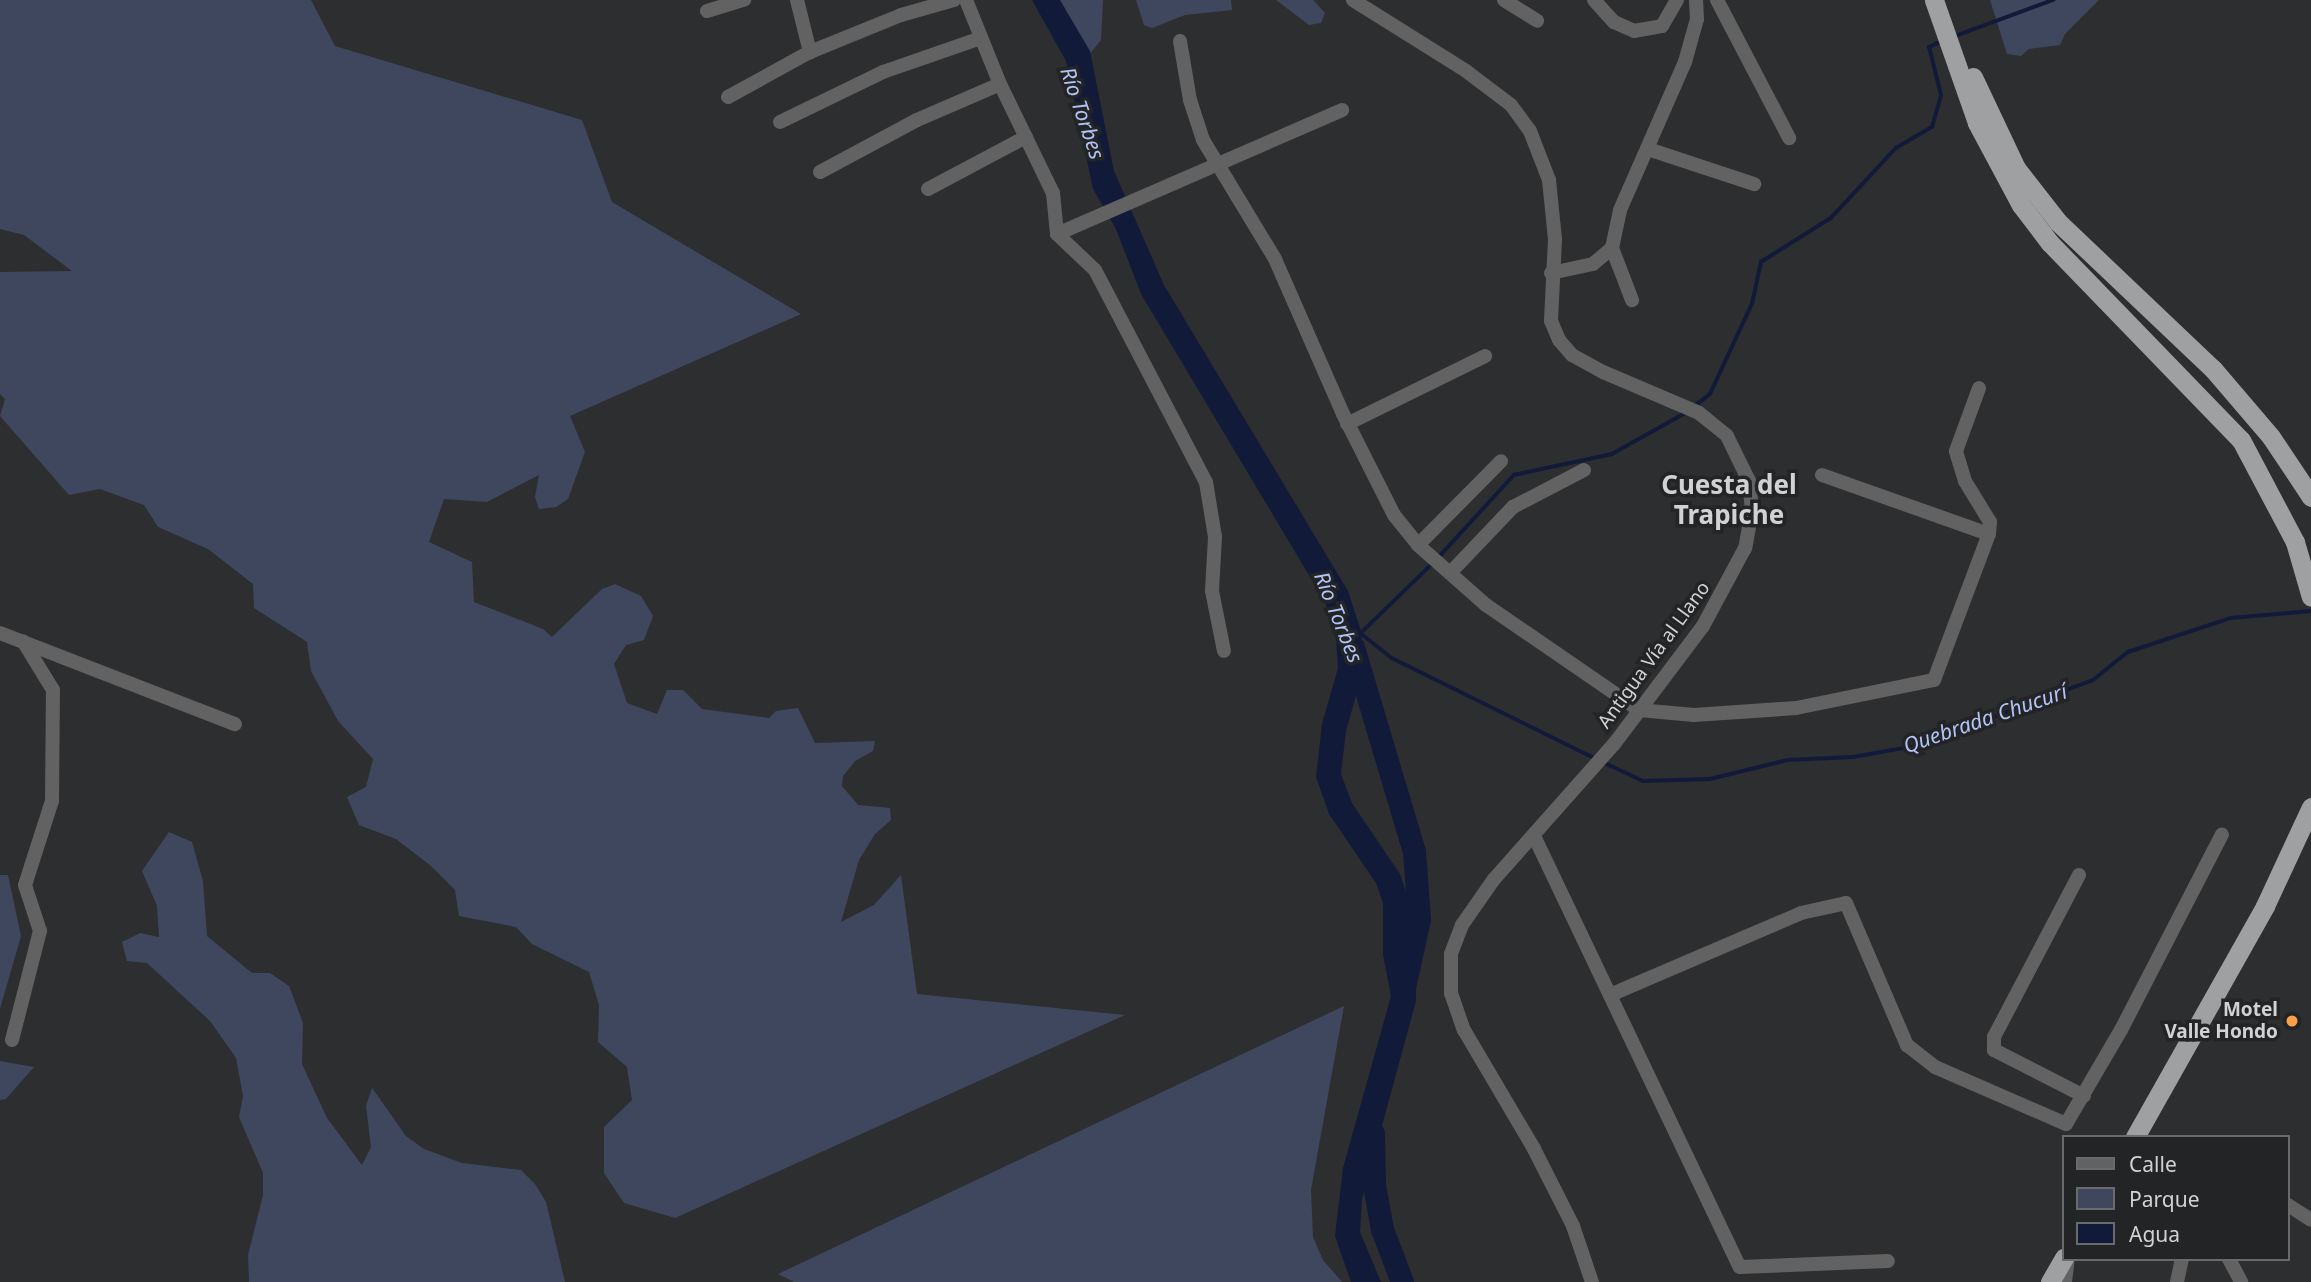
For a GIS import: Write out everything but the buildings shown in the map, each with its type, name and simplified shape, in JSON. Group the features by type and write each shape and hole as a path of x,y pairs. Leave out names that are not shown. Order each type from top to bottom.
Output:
{"highway":[{"path":"1934,0 1977,123 2021,205 2050,243 2241,440 2295,542 2311,597"},
{"path":"1948,0 1973,78 2016,168 2075,239 2213,369 2271,437 2310,495"},
{"path":"2136,1135 2265,906 2311,807"},
{"path":"2050,1282 2065,1261"}],"street":[{"path":"707,11 744,0"},
{"path":"797,0 810,52"},
{"path":"728,97 810,52 901,15 954,0"},
{"path":"966,0 1000,84 1053,193 1057,234 1095,270 1206,482 1215,537 1212,591 1224,651"},
{"name":"Antigua Vía al Llano","path":"1353,0 1466,72 1511,105 1530,131 1549,180 1555,239 1551,273 1553,331 1572,355 1699,414 1727,436 1749,481 1750,529 1727,587 1639,710 1535,838 1494,880 1462,925 1451,954 1451,993 1485,1071 1534,1149 1573,1226 1592,1282"},
{"path":"1504,0 1537,20"},
{"path":"1594,0 1614,22 1634,31 1662,26 1677,0"},
{"path":"1632,300 1612,248 1620,210 1685,62 1697,19 1696,0"},
{"path":"1717,0 1789,138"},
{"path":"780,122 883,72 981,38"},
{"path":"1180,41 1190,100 1216,167 1275,259 1348,424 1394,514 1418,545 1528,637 1639,710 1694,715 1796,708 1934,681 1989,534 1990,522 1965,481 1956,451 1979,388"},
{"path":"820,172 917,120 1000,84"},
{"path":"1057,234 1342,110"},
{"path":"928,189 1026,136"},
{"path":"1648,149 1754,184"},
{"path":"1551,273 1593,264 1612,248"},
{"path":"1348,424 1485,356"},
{"path":"1418,545 1501,461"},
{"path":"1451,572 1513,507 1584,470"},
{"path":"1822,475 1989,534"},
{"path":"0,633 235,724"},
{"path":"12,1040 40,931 25,885 52,802 53,690 23,641"},
{"path":"1610,995 1801,913 1846,903 1907,1045 1935,1067 2066,1124 2084,1096 2222,834"},
{"path":"1535,838 1740,1267 1888,1261"},
{"path":"2079,875 1994,1037 1994,1050 2084,1096"},
{"path":"2290,1206 2311,1220"},
{"path":"2065,1282 2066,1261"},
{"path":"2177,1282 2182,1261"},
{"path":"2230,1261 2241,1282"}],"green space":[{"path":"0,0 311,0 335,46 582,120 612,202 801,314 570,416 585,452 568,499 556,507 539,509 535,497 539,475 487,502 444,499 429,542 472,562 474,602 543,629 552,637 602,589 615,584 641,596 653,616 644,640 626,645 614,664 627,703 657,714 667,690 683,690 702,709 769,718 776,711 798,708 815,743 875,741 873,751 855,761 843,776 842,786 858,805 890,808 891,820 875,834 859,860 841,922 874,905 901,875 917,994 1125,1015 675,1218 624,1203 604,1173 604,1127 632,1100 627,1067 598,1042 599,1005 589,972 532,944 516,927 459,916 455,890 431,866 396,839 359,825 347,797 366,787 373,759 338,721 311,671 307,642 254,608 253,584 208,549 158,527 144,505 100,489 69,495 0,416 5,399 0,394 0,272 72,271 24,235 0,229"},
{"path":"1051,0 1103,0 1101,40 1089,55"},
{"path":"1136,0 1231,0 1232,10 1185,15 1152,28 1144,25"},
{"path":"1276,0 1313,0 1325,13 1321,23 1309,25"},
{"path":"1990,0 2099,0 2065,34 2060,45 2029,49 2021,56 2007,54"},
{"path":"169,832 192,842 203,881 207,936 252,973 270,973 289,986 303,1023 302,1064 327,1118 362,1165 371,1147 366,1106 372,1088 406,1136 424,1149 462,1163 521,1170 535,1184 546,1202 565,1282 249,1282 248,1255 263,1195 263,1173 239,1117 243,1096 236,1058 210,1021 147,963 127,961 122,942 140,933 159,937 157,906 142,871"},
{"path":"0,875 8,875 21,936 0,1009"},
{"path":"1344,1006 1311,1190 1313,1237 1323,1260 1342,1282 794,1282 778,1274"},
{"path":"0,1061 34,1067 6,1099 0,1100"}],"water":[{"path":"1032,0 1060,0 1090,51 1114,171 1164,285 1348,591 1361,631 1363,671 1346,731 1341,774 1352,803 1400,874 1408,898 1408,950 1416,986 1416,1001 1362,1199 1360,1232 1381,1282 1351,1282 1335,1236 1343,1168 1391,996 1383,955 1383,903 1376,883 1329,814 1316,777 1322,724 1338,668 1336,637 1325,602 1141,294 1116,229 1093,189 1066,61"}],"waterway":[{"path":"1953,37 2053,0"},
{"path":"1696,405 1710,394 1752,304 1761,262 1831,218 1896,148 1932,127 1941,95 1929,47 1942,41"},
{"path":"1437,559 1514,475 1612,454 1687,412"},
{"path":"1363,631 1432,564"},
{"name":"Quebrada Chucurí","path":"1603,762 1643,781 1710,779 1788,760 1853,757 1915,746 2093,680 2128,652 2231,618 2311,611"},
{"name":"Quebrada Chucurí","path":"1358,631 1392,658 1596,759"},
{"name":"Río Torbes","path":"1353,647 1414,851 1419,919 1404,987"},
{"name":"Río Torbes","path":"1373,1133 1374,1185 1382,1229 1402,1282"}],"place":[{"name":"Motel Valle Hondo","path":"2292,1021"}],"district":[{"name":"Cuesta del Trapiche","path":"1729,500"}]}
